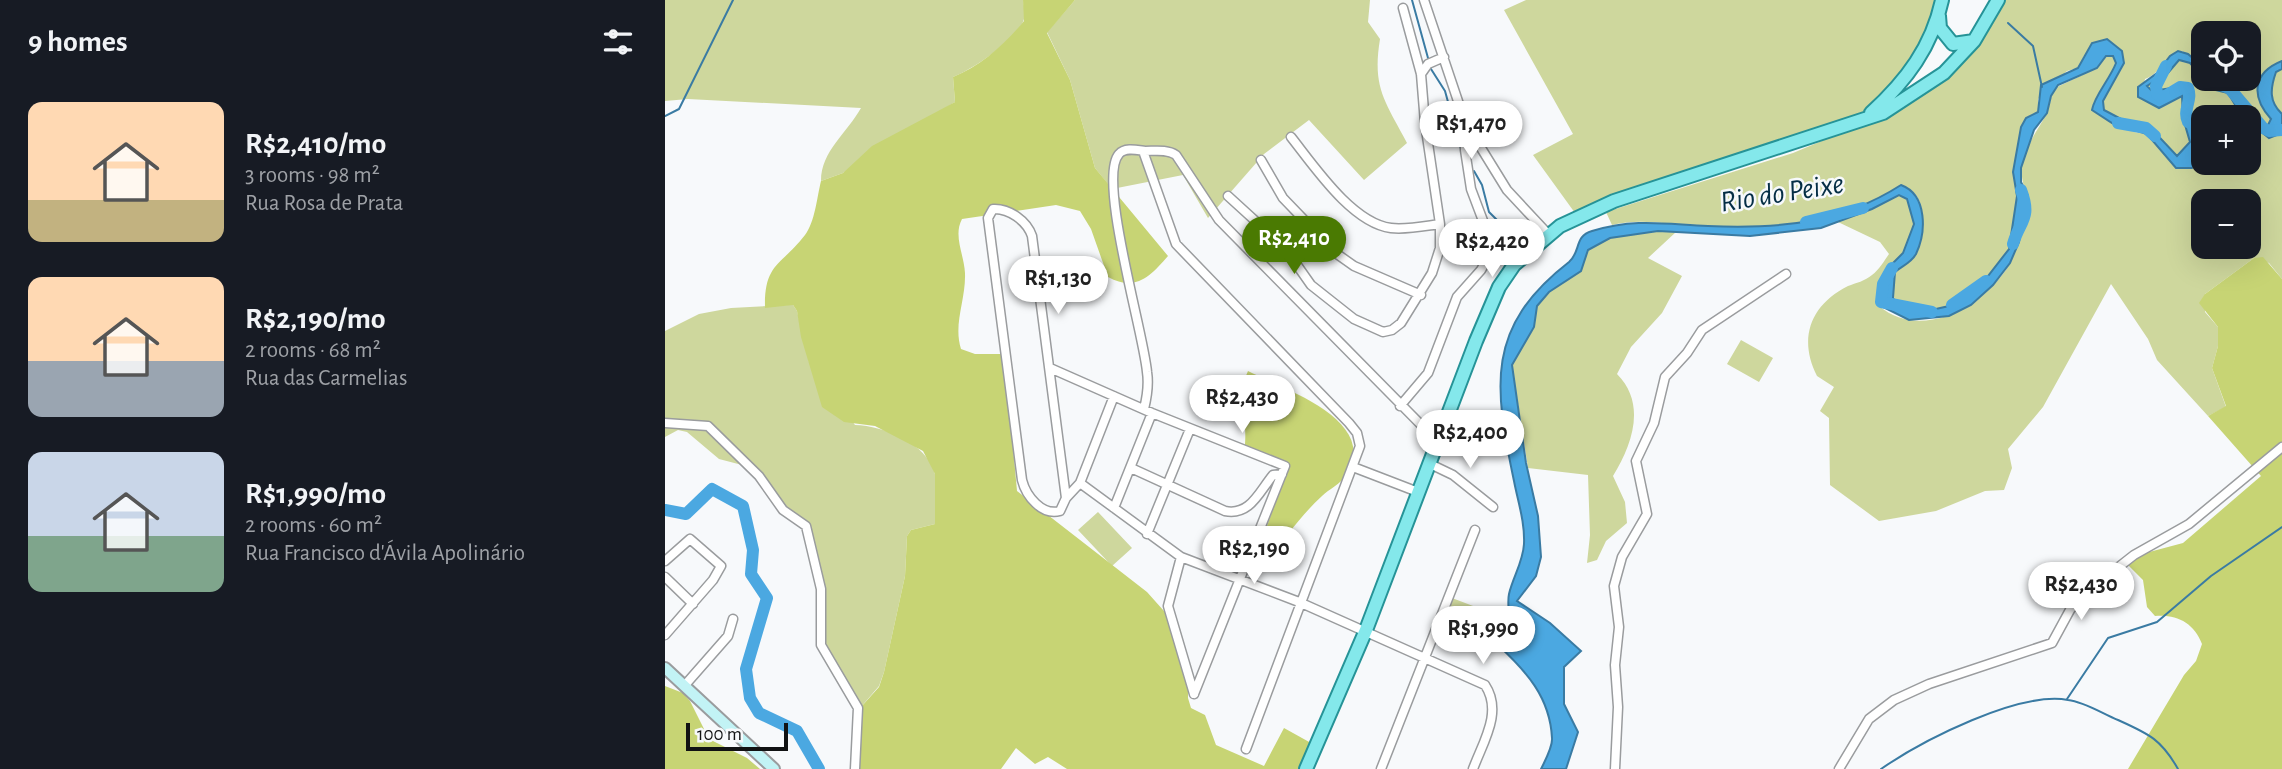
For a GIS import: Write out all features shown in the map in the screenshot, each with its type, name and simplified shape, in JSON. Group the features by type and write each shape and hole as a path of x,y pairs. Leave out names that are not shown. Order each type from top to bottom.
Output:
{"main road":[{"path":"1863,120 1909,75 1920,58 1939,15 1942,0"},
{"path":"1306,769 1366,630 1428,463 1499,287 1514,265 1549,234 1572,219 1635,193 1883,113 1944,73 1974,41 1998,0"},
{"path":"1939,15 1940,28 1953,44 1974,41"}],"street":[{"path":"1424,0 1465,122 1507,190 1549,234"},
{"path":"1228,196 1285,248 1311,285 1363,325 1383,332 1392,330 1411,312 1438,258 1440,224 1425,123 1421,74 1403,8"},
{"path":"1421,74 1428,64 1444,57"},
{"path":"1400,406 1428,373 1457,296 1481,270 1490,254 1488,234 1471,188 1465,150 1465,122"},
{"path":"1291,137 1352,208 1372,222 1400,229 1440,224"},
{"path":"1114,508 1131,468 1148,411 1147,369 1116,221 1114,190 1118,155 1125,150 1167,151 1176,155 1219,220 1437,441"},
{"path":"1143,151 1176,244 1349,423 1357,433 1360,446 1299,602 1246,749"},
{"path":"1261,160 1283,198 1337,254 1354,266 1421,295"},
{"path":"1066,498 1031,231 1016,216 995,208 988,218 1024,488 1031,498 1051,512 1062,509 1066,498 1080,483 1114,396"},
{"path":"1615,769 1618,707 1615,665 1619,627 1613,586 1622,557 1647,514 1636,461 1654,423 1663,384 1702,330 1786,274"},
{"path":"1050,368 1284,470"},
{"path":"665,424 691,423 708,426 718,433 731,451 759,476 783,510 806,526 821,589 821,645 859,713 855,769"},
{"path":"1147,534 1190,429"},
{"path":"1839,769 1869,719 1894,700 1929,684 2052,643 2070,610 2083,595 2134,555 2189,524 2282,447"},
{"path":"1428,463 1453,475 1493,507"},
{"path":"1353,467 1418,492"},
{"path":"1131,468 1224,511 1237,513 1250,505 1273,475 1284,470"},
{"path":"1181,557 1168,606 1194,694 1284,470"},
{"path":"1080,483 1181,557 1299,602 1474,677 1491,694 1494,703 1493,717 1473,769"},
{"path":"1381,769 1475,530"},
{"path":"665,561 690,539 720,564 719,573 665,635"},
{"path":"665,578 693,604"},
{"path":"685,685 727,636 733,619"},
{"path":"665,668 774,769"}],"green space":[{"path":"665,0 1023,0 1025,14 1018,30 1002,46 953,77 955,102 843,173 821,181 825,160 861,108 688,99 665,101"},
{"path":"1023,0 1075,0 1047,33 1070,80 1095,168 1168,256 1148,276 1126,283 1108,277 1091,229 1080,211 1056,205 962,219 959,239 965,273 958,330 961,349 975,354 1001,354 1005,359 1017,491 1147,592 1180,629 1188,657 1188,698 1191,708 1205,715 1216,745 1264,766 1284,728 1311,743 1298,769 1067,769 1048,757 1035,764 1016,748 1001,769 854,769 861,707 879,687 884,672 905,576 907,536 911,530 935,524 935,474 923,451 875,426 844,422 822,407 801,337 797,311 793,305 765,308 767,282 776,266 808,230 821,181 843,173 872,146 955,102 953,77 983,61 1017,30 1024,21"},
{"path":"1075,0 1370,0 1368,22 1380,39 1378,70 1382,94 1407,143 1364,180 1309,120 1264,154 1208,218 1183,175 1112,189 1095,168 1070,80 1047,32"},
{"path":"1526,0 1937,0 1919,52 1872,108 1575,213 1533,155 1573,134 1504,10"},
{"path":"2006,0 2282,0 2282,61 2272,66 2261,78 2261,21 2191,21 2191,58 2182,51 2171,56 2156,73 2145,79 2141,99 2182,95 2190,142 2177,156 2149,126 2138,128 2104,110 2103,101 2122,68 2122,51 2084,56 2078,68 2067,71 2038,99 2038,112 2021,127 2013,172 2017,196 2009,249 1981,285 1949,306 1927,311 1900,307 1891,293 1895,272 1910,253 1921,227 1920,202 1913,192 1901,185 1851,210 1801,222 1748,226 1642,222 1612,225 1606,212 1793,153 1908,105 1964,59 1990,28"},
{"path":"2106,56 2115,57 2113,71 2092,107 2134,132 2147,134 2176,168 2191,168 2191,175 2261,175 2261,132 2269,138 2282,133 2282,279 2269,263 2257,259 2261,259 2261,189 2191,189 2191,259 2253,259 2205,294 2205,312 2218,327 2218,346 2212,368 2226,407 2208,416 2157,360 2148,339 2111,284 2043,407 2008,449 2012,468 2004,490 1985,491 1936,511 1879,521 1830,485 1829,418 1820,411 1834,387 1817,376 1808,349 1811,324 1824,303 1848,286 1869,277 1889,254 1880,242 1838,222 1899,195 1905,197 1912,209 1914,224 1903,253 1888,268 1879,306 1896,316 1914,321 1932,320 1968,305 1998,280 2012,259 2028,197 2022,163 2029,144 2046,115 2055,88 2097,68"},
{"path":"2179,60 2191,64 2191,91 2228,93 2236,105 2191,105 2191,126 2188,91 2152,91 2147,86 2168,73"},
{"path":"2282,69 2282,114 2275,105 2272,90 2276,72"},
{"path":"2227,91 2258,91 2260,102 2271,119 2270,124 2265,127 2261,123 2261,105 2242,105"},
{"path":"1658,231 1676,232 1648,258 1682,276 1662,313 1631,347 1617,374 1632,398 1634,411 1631,438 1613,476 1625,502 1627,523 1606,541 1597,560 1587,563 1590,535 1588,475 1528,468 1512,365 1534,328 1537,306 1549,292 1581,271 1588,250 1594,244 1610,238"},
{"path":"2261,257 2282,279 2282,769 2128,769 2184,675 2196,661 2202,644 2194,630 2184,621 2155,616 2147,607 2143,580 2128,565 2138,555 2183,543 2261,476 2208,416 2226,406 2212,368 2218,346 2218,327 2199,303 2205,294 2253,259"},
{"path":"793,305 797,311 809,362 855,425 879,429 903,438 923,453 935,474 935,524 911,530 907,536 905,576 884,672 879,686 861,707 817,645 821,621 806,529 781,513 756,474 742,465 719,459 687,432 678,430 665,437 665,331 699,314 731,308"},
{"path":"1741,340 1773,358 1759,382 1727,364"},
{"path":"1248,371 1323,409 1340,422 1351,438 1353,455 1346,475 1313,505 1289,533 1267,526 1287,469 1244,453 1245,424 1237,397"},
{"path":"1098,512 1132,548 1112,566 1078,530"},
{"path":"1452,598 1481,609 1465,650 1437,640"},
{"path":"665,686 683,693 690,701 709,739 747,758 760,769 665,769"}],"water":[{"path":"2107,39 2122,51 2124,63 2103,101 2104,110 2138,128 2149,126 2177,156 2190,142 2183,118 2182,96 2159,108 2138,97 2138,87 2157,73 2170,56 2178,51 2191,57 2191,64 2179,60 2168,73 2147,86 2152,91 2178,87 2188,90 2191,124 2191,168 2176,168 2147,134 2112,123 2092,110 2116,63 2113,56 2106,56 2097,68 2058,85 2051,96 2047,113 2034,130 2021,168 2021,182 2028,196 2019,242 2010,263 1993,285 1971,305 1949,316 1909,320 1879,305 1888,268 1903,253 1914,224 1907,199 1899,195 1872,209 1821,228 1750,236 1658,231 1610,238 1588,250 1581,271 1549,292 1537,306 1534,327 1512,365 1526,463 1538,516 1541,557 1536,576 1517,601 1550,623 1581,651 1564,667 1564,704 1578,732 1566,769 1541,769 1552,741 1547,710 1527,675 1498,645 1509,618 1509,594 1524,544 1502,416 1500,387 1509,335 1522,310 1542,286 1573,258 1582,237 1592,231 1636,223 1734,227 1784,225 1832,216 1878,198 1901,185 1916,197 1923,226 1916,254 1895,272 1893,298 1900,307 1927,311 1949,306 1981,285 2009,249 2017,196 2013,172 2021,127 2026,118 2038,112 2041,85 2078,68 2092,43"},
{"path":"2282,61 2282,69 2276,72 2272,90 2275,105 2282,114 2282,133 2269,138 2261,132 2261,123 2267,127 2271,119 2260,102 2258,91 2261,91 2261,78 2272,66"},
{"path":"2220,91 2232,91 2242,105 2235,105 2228,93"}],"waterway":[{"path":"665,116 679,109 733,0"},
{"path":"1412,0 1428,58"},
{"path":"2008,23 2033,46 2042,87"},
{"name":"Rio do Peixe","path":"2166,66 2156,86 2157,94 2162,98 2180,87 2188,88 2188,122"},
{"path":"1431,69 1445,91 1461,149"},
{"name":"Rio do Peixe","path":"2232,91 2263,128 2269,131 2282,130"},
{"name":"Rio do Peixe","path":"2118,123 2146,128 2155,136"},
{"path":"1474,171 1482,185 1489,212 1508,231 1517,251"},
{"name":"Rio do Peixe","path":"2013,244 2025,214 2021,190"},
{"name":"Rio do Peixe","path":"1806,222 1863,208"},
{"name":"Rio do Peixe","path":"1892,268 1883,284 1881,302 1932,312"},
{"name":"Rio do Peixe","path":"1952,305 1986,281"},
{"path":"665,510 686,514 712,489 743,506 753,550 751,574 767,598 746,669 750,698 759,713 797,731 819,769"},
{"path":"2067,699 2108,638 2157,622 2211,576 2282,527"},
{"path":"1881,769 1921,745 1972,720 1998,710 2048,699 2081,703 2138,729 2160,744 2178,769"}]}
